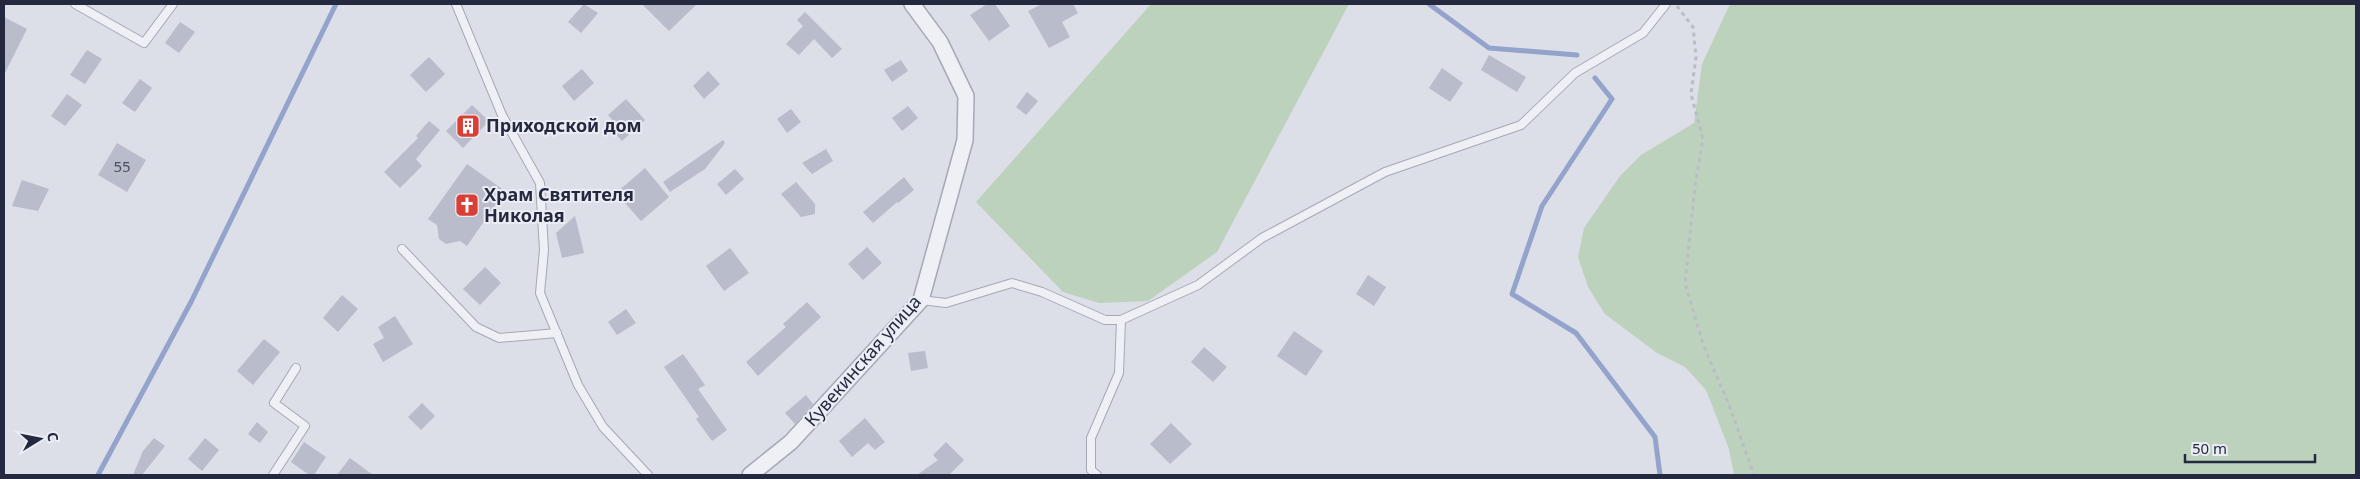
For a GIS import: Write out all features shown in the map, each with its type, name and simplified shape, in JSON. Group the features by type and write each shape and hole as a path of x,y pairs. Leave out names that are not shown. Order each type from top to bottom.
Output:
{"street":[{"name":"Кувекинская улица","path":"750,475 791,442 921,300 965,140 966,96 940,42 912,4"}],"lane":[{"path":"76,4 144,43 173,4"},
{"path":"456,4 502,115 540,183 544,250 540,293 578,385 603,427 648,475"},
{"path":"921,300 946,303 1012,283 1042,292 1105,320 1122,320 1198,285 1262,238 1385,172 1521,125 1575,73 1643,33 1666,4"},
{"path":"402,249 476,327 499,338 557,333"},
{"path":"1097,475 1091,470 1091,438 1119,373 1122,320"},
{"path":"272,475 305,426 274,403 296,368"}],"path":[{"path":"1675,4 1693,27 1696,57 1691,94 1703,139 1695,186 1685,283 1703,344 1729,405 1754,475"}],"green space":[{"path":"1151,4 1349,4 1217,252 1148,301 1099,303 1063,292 976,202"},
{"path":"1730,4 2356,4 2356,475 1734,475 1729,449 1706,390 1685,367 1657,353 1605,314 1588,287 1578,257 1584,228 1620,176 1641,155 1694,123 1702,64"}],"building":[{"path":"584,4 598,13 581,33 568,22"},
{"path":"642,4 697,4 669,31"},
{"path":"987,4 995,4 1010,26 989,41 970,15"},
{"path":"1042,4 1073,4 1078,13 1062,22 1070,37 1049,48 1028,11"},
{"path":"805,12 842,49 832,58 814,39 799,55 786,44 803,26 797,20"},
{"path":"4,17 27,29 4,75"},
{"path":"180,22 195,32 179,53 165,43"},
{"path":"87,50 102,59 85,84 70,75"},
{"path":"1489,55 1526,77 1517,92 1481,70"},
{"path":"429,57 445,74 426,92 410,75"},
{"path":"901,60 908,71 892,82 884,70"},
{"path":"1442,68 1463,83 1450,102 1429,88"},
{"path":"582,69 594,83 574,101 562,86"},
{"path":"708,71 720,84 704,99 693,86"},
{"path":"140,79 152,88 135,112 122,103"},
{"path":"1027,92 1038,101 1026,115 1016,107"},
{"path":"67,94 82,105 65,126 51,116"},
{"path":"626,99 645,120 622,141 610,128 615,123 608,115"},
{"name":"Приходской дом","path":"472,105 489,121 463,148 446,131"},
{"path":"908,106 918,118 902,131 892,118"},
{"path":"791,109 801,122 787,133 777,119"},
{"path":"429,121 440,130 416,159 422,166 400,188 384,172 418,138 416,136"},
{"path":"723,140 725,143 705,169 670,192 663,182"},
{"path":"117,143 146,160 127,192 98,175"},
{"path":"826,149 833,161 812,174 802,163"},
{"name":"Храм Святителя Николая","path":"467,164 505,191 467,246 460,241 446,244 439,239 437,225 428,219"},
{"path":"645,168 669,197 641,221 616,193"},
{"path":"735,169 744,179 726,195 717,184"},
{"path":"904,177 914,190 873,223 863,212"},
{"path":"22,180 49,189 38,211 12,206"},
{"path":"796,182 815,204 815,214 801,217 781,194"},
{"path":"575,216 584,253 562,258 556,233"},
{"path":"867,247 882,263 863,280 848,264"},
{"path":"730,248 749,273 724,291 706,266"},
{"path":"485,267 501,283 480,305 463,289"},
{"path":"1368,275 1386,287 1374,306 1356,294"},
{"path":"342,295 358,309 338,332 323,318"},
{"path":"807,302 821,317 758,376 746,362 786,327 783,324"},
{"path":"626,309 636,323 617,335 608,322"},
{"path":"395,316 413,344 383,362 373,344 384,338 378,327"},
{"path":"1294,331 1323,351 1306,376 1277,356"},
{"path":"264,339 280,352 253,385 237,371"},
{"path":"1204,347 1227,367 1213,382 1191,362"},
{"path":"925,351 928,368 911,371 908,353"},
{"path":"683,354 705,385 698,389 727,430 712,441 696,419 699,417 664,367"},
{"path":"806,395 813,404 795,424 785,413"},
{"path":"422,403 435,416 421,430 408,417"},
{"path":"865,418 885,442 875,450 868,443 852,457 839,441"},
{"path":"257,422 268,432 260,443 248,434"},
{"path":"1171,423 1192,444 1170,464 1150,444"},
{"path":"154,438 165,446 142,475 133,475 143,451"},
{"path":"205,438 219,450 202,471 188,459"},
{"path":"304,442 326,457 314,475 309,475 291,462"},
{"path":"946,442 964,460 949,475 917,475 938,460 933,455"},
{"path":"350,458 373,475 337,475"}],"waterway":[{"path":"98,475 191,302 336,4"},
{"path":"1429,4 1489,48 1577,55"},
{"path":"1595,78 1612,99 1542,206 1512,294 1576,333 1655,437 1660,475"}],"place":[{"name":"Приходской дом","path":"468,126"},
{"name":"Храм Святителя Николая","path":"467,205"}]}
